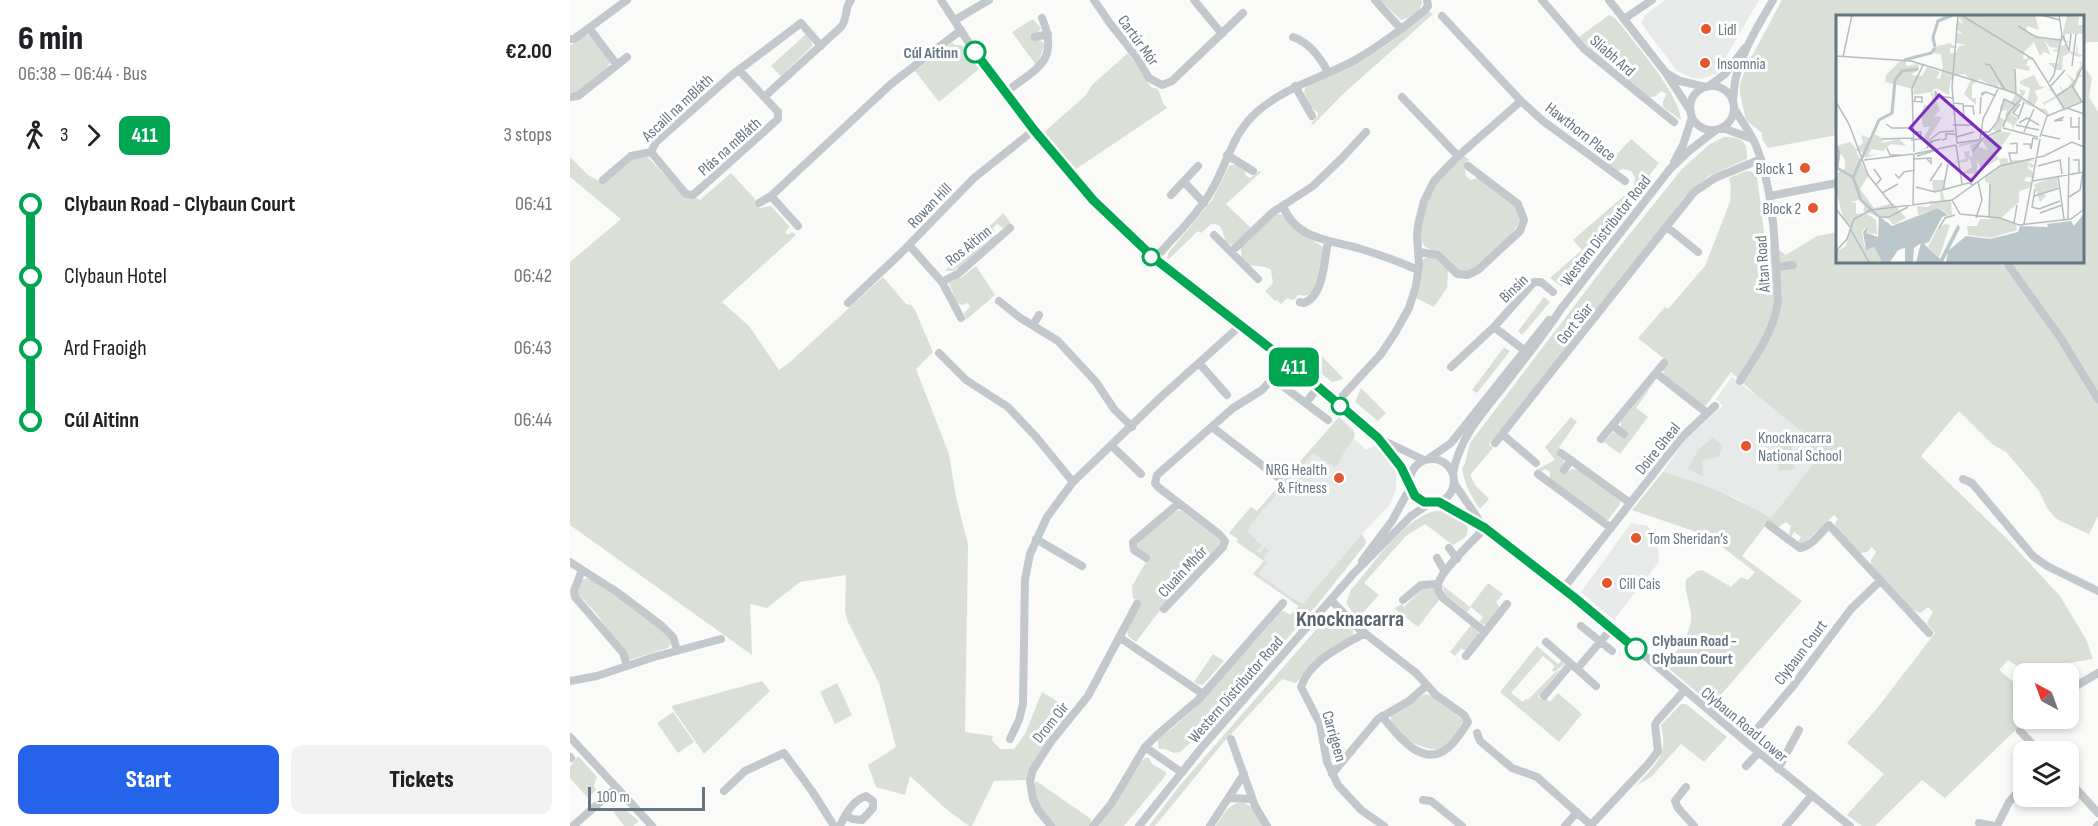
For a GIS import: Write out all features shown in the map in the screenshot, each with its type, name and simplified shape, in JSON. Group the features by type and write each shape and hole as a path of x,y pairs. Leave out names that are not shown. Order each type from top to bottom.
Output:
{"street":[{"path":"570,39 574,39 627,0"},
{"path":"740,70 764,97 844,24 847,4 851,0"},
{"path":"941,0 984,66 1088,195 1155,259 1287,362 1378,438 1398,462 1419,500 1434,503 1449,495 1454,483 1452,473 1443,462 1426,460 1378,438"},
{"path":"955,20 989,0"},
{"name":"Cartúr Mór","path":"1094,0 1108,22 1135,55 1149,78 1162,85 1172,81 1244,13"},
{"path":"1194,0 1222,34"},
{"path":"1375,0 1401,29"},
{"path":"1155,259 1204,203 1235,139 1254,115 1280,94 1359,58 1425,10 1428,6 1427,0"},
{"name":"Sliabh Ard","path":"1542,0 1584,49 1674,122"},
{"path":"1609,0 1666,73 1691,115 1703,128 1719,129 1751,138"},
{"path":"1624,19 1652,0"},
{"path":"1719,129 1732,117 1736,78 1751,40 1773,0"},
{"name":"Hawthorn Place","path":"1442,16 1521,100 1564,138 1625,182"},
{"path":"1005,93 1039,68 1049,44 1042,18"},
{"name":"Ascaill na mBláth","path":"603,180 633,155 651,152 656,142 740,70 801,23 821,46"},
{"path":"589,28 617,65"},
{"path":"759,203 771,196 891,84 961,30"},
{"path":"1035,37 1048,34"},
{"path":"1293,37 1310,46 1328,72"},
{"path":"1691,115 1693,97 1725,74 1751,40"},
{"path":"570,97 578,96 627,57"},
{"path":"1666,73 1680,81 1707,87 1720,87 1726,91 1734,104"},
{"path":"1295,86 1312,116"},
{"name":"Plás na mBláth","path":"651,152 684,192 693,195 778,119 779,114 764,97"},
{"path":"1402,97 1458,156"},
{"name":"Hawthorn Place","path":"1336,403 1381,354 1395,333 1413,295 1418,270 1417,230 1424,201 1439,174 1521,100"},
{"name":"Áltan Road","path":"1734,104 1756,145 1770,196 1778,301 1771,331 1740,381"},
{"name":"Western Distributor Road","path":"1452,473 1456,456 1469,431 1670,168 1683,145 1691,115"},
{"name":"Western Distributor Road","path":"1670,168 1719,129"},
{"name":"Rowan Hill","path":"848,303 974,178 1034,130"},
{"path":"1231,252 1260,224 1313,186 1366,132"},
{"path":"1227,156 1253,171"},
{"name":"Gort Siar","path":"1496,443 1689,198 1700,187 1715,178 1761,159"},
{"path":"1171,195 1198,166"},
{"path":"1419,252 1438,255 1457,274 1468,275 1478,270 1520,231 1524,220 1518,204 1468,166"},
{"path":"1184,182 1204,203"},
{"path":"1770,196 1836,183"},
{"path":"771,196 798,226"},
{"path":"1283,206 1288,216 1310,235 1328,242 1360,249 1418,270"},
{"path":"1666,227 1698,252"},
{"name":"Ros Aitinn","path":"942,282 959,273 1010,228"},
{"path":"1214,235 1258,279"},
{"path":"1300,302 1309,301 1317,290 1328,242"},
{"name":"Ros Aitinn","path":"909,244 942,282 961,318"},
{"path":"1776,267 1793,265"},
{"path":"2009,266 2060,337 2098,399"},
{"name":"Binsín","path":"1451,367 1494,327 1534,282 1541,282 1553,292"},
{"path":"999,301 1019,317 1049,334 1072,355 1132,427"},
{"name":"Western Distributor Road","path":"1426,460 1451,443 1541,328 1561,309"},
{"path":"1033,325 1039,315"},
{"path":"1010,739 1019,720 1023,704 1024,579 1036,539 1052,508 1073,482 1240,326"},
{"path":"1494,327 1524,350"},
{"path":"939,353 966,380 1008,407 1073,482"},
{"name":"Cluain Mhór","path":"1164,609 1225,544 1219,534 1158,487 1155,483 1157,475 1233,408 1262,390 1287,362"},
{"path":"1199,363 1227,395"},
{"path":"1601,439 1664,363"},
{"path":"1656,373 1707,413"},
{"path":"1284,387 1328,420"},
{"path":"1306,404 1318,387"},
{"name":"Doire Gheal","path":"1563,589 1682,437 1715,406"},
{"path":"1613,426 1624,434"},
{"path":"1212,428 1279,478"},
{"path":"1502,434 1536,464"},
{"path":"1112,446 1141,474"},
{"path":"1561,453 1630,503"},
{"path":"1410,485 1413,469 1426,460"},
{"path":"1564,470 1571,460"},
{"path":"1543,475 1611,528"},
{"path":"1964,479 1972,483 2033,556 2047,566 2098,591"},
{"name":"Clybaun Road Lower","path":"1454,483 1485,528"},
{"name":"Western Distributor Road","path":"1139,826 1180,772 1354,573 1392,521 1410,485"},
{"name":"Western Distributor Road","path":"1354,573 1411,516 1434,503"},
{"name":"Clybaun Road Lower","path":"1434,503 1485,528 1612,628 1758,753 1850,826"},
{"path":"1146,558 1133,548 1133,542 1178,504"},
{"path":"1470,541 1471,521"},
{"path":"1769,525 1800,548 1804,548 1829,525 1929,633"},
{"path":"1485,528 1470,541 1438,584 1443,598 1485,632"},
{"path":"1036,539 1082,566"},
{"path":"1449,548 1457,559"},
{"path":"1437,558 1445,573"},
{"path":"570,562 617,592 662,626 674,639 677,650"},
{"path":"582,570 574,591 576,597 623,653 627,666"},
{"name":"Clybaun Court","path":"1746,742 1793,686 1851,609 1880,581"},
{"path":"1403,600 1421,585 1438,584"},
{"path":"1331,600 1365,633 1416,673 1426,686 1464,715 1467,720 1466,727 1444,752 1431,754 1408,746 1382,716"},
{"path":"1093,826 1111,804 1145,747 1203,694 1283,603"},
{"name":"Drom Oir","path":"1050,826 1033,799 1030,781 1033,770 1045,750 1088,696 1137,604"},
{"path":"1466,656 1507,604"},
{"path":"1581,626 1612,651"},
{"path":"1544,696 1612,628"},
{"name":"Carrigeen","path":"1365,633 1316,664 1307,673 1301,687 1320,724 1325,757 1332,774 1343,791 1361,810 1384,826"},
{"path":"1119,637 1203,694"},
{"path":"570,681 597,676 677,650 721,639"},
{"path":"1546,642 1596,686"},
{"path":"2079,684 2098,673"},
{"name":"Carrigeen","path":"1332,774 1382,716 1410,701 1426,686"},
{"path":"1477,734 1480,741 1512,768 1537,777 1592,826 1653,757 1658,745 1657,721 1684,691"},
{"path":"1778,769 1799,730"},
{"path":"2020,731 2030,741"},
{"path":"570,737 652,826"},
{"path":"1231,739 1252,799 1267,826"},
{"path":"1145,747 1180,772"},
{"path":"724,791 745,771 784,753 834,826"},
{"path":"1746,766 1758,753"},
{"path":"1210,826 1244,774"},
{"path":"1686,787 1675,801 1678,808 1694,826"},
{"path":"573,826 616,788"},
{"path":"2079,792 2098,813"},
{"path":"1786,826 1812,795"},
{"path":"1979,823 1996,826 2013,797"},
{"path":"1230,798 1252,799"},
{"path":"1423,800 1431,801 1460,825"},
{"path":"1565,826 1577,812"},
{"path":"840,826 847,815"}],"shaded area":[{"path":"1380,0 1422,0 1422,4 1415,13 1401,20"},
{"path":"1665,0 1759,0 1716,74 1700,79 1677,71 1641,23 1645,15"},
{"path":"1782,0 2098,0 2098,42 2083,45 2083,15 1836,15 1836,135 1768,148 1762,139 1762,133 1746,120 1740,84 1746,67"},
{"path":"1428,11 1433,14 1343,94 1313,125 1311,123 1318,113 1311,107 1304,92 1307,85 1367,58 1391,42"},
{"path":"1609,15 1616,19 1664,82 1679,109 1681,120 1663,107 1667,94 1661,91 1649,98 1591,50 1579,37"},
{"path":"1033,19 1041,28 1031,35 1033,41 1040,40 1045,44 1036,65 1012,32"},
{"path":"806,34 812,46 781,76 771,66"},
{"path":"585,35 592,38 610,62 606,70 574,94 570,92 570,46"},
{"path":"952,43 965,48 979,69 939,102 915,71"},
{"path":"1128,53 1151,87 1158,89 1167,108 1073,171 1042,134"},
{"path":"2083,64 2092,78 2089,97 2098,112 2098,516 2089,534 2058,520 2047,508 2039,491 2006,452 1992,444 1959,411 1921,456 2007,539 2060,596 2086,639 2093,659 2070,663 2013,664 2008,660 1999,670 2013,682 2013,729 2017,729 1945,798 1922,780 1875,826 1862,826 1847,815 1884,774 1847,743 1935,633 1927,623 1933,612 1928,607 1920,613 1900,599 1871,565 1876,552 1872,547 1867,552 1860,553 1836,527 1835,523 1838,519 1834,515 1802,545 1798,542 1801,537 1794,532 1791,537 1789,535 1791,526 1786,522 1778,527 1769,521 1742,556 1802,601 1712,705 1666,666 1683,642 1691,621 1686,580 1697,571 1702,570 1731,587 1741,577 1748,580 1755,572 1708,536 1632,510 1663,472 1718,491 1771,518 1819,456 1809,451 1814,441 1731,372 1705,407 1665,375 1663,371 1668,362 1638,338 1665,307 1668,309 1705,266 1730,202 1729,178 1746,171 1753,172 1757,177 1765,240 1786,255 1817,236 1836,232 1836,262 2083,262"},
{"path":"1724,137 1743,141 1747,159 1709,176 1685,196 1489,444 1493,448 1470,475 1475,485 1489,499 1480,509 1468,490 1462,468 1470,443 1613,255 1682,169 1710,144"},
{"path":"1631,139 1659,163 1562,287 1550,278 1582,250 1573,240 1634,187 1635,177 1631,171 1624,169 1617,171 1607,165"},
{"path":"1464,155 1469,160 1464,166 1466,176 1470,180 1481,179 1509,201 1520,216 1514,230 1498,249 1479,265 1465,272 1454,267 1440,253 1426,247 1421,240 1420,232 1427,203 1435,186"},
{"path":"570,157 588,175 604,184 634,159 648,157 683,195 700,200 731,173 756,200 754,202 759,208 771,206 790,227 785,232 788,235 792,232 796,235 722,302 749,326 779,370 883,277 906,304 911,305 915,310 933,352 916,369 949,454 956,497 968,544 965,732 993,736 992,740 1000,749 1014,749 1025,734 1042,692 1073,711 1040,752 1027,780 994,781 972,826 946,809 910,776 905,795 876,787 868,765 896,747 879,683 847,620 846,575 800,582 767,608 750,604 752,655 570,525 570,262 621,219 570,177"},
{"path":"1237,165 1250,178 1259,171 1261,172 1226,204 1251,228 1232,245 1226,242 1222,229 1218,225 1211,224 1201,233 1198,231 1169,259 1167,258 1169,252 1212,200 1229,166"},
{"path":"1003,213 1011,223 1003,228 997,224 993,228 995,237 958,270 957,268 953,271 945,271"},
{"path":"1277,214 1282,215 1303,234 1323,247 1315,288 1307,295 1298,295 1294,300 1287,298 1281,304 1265,291 1273,283 1271,270 1247,264 1242,256 1241,247"},
{"path":"1427,256 1437,258 1448,270 1447,288 1434,307 1416,298 1423,260"},
{"path":"976,266 995,295 966,320 964,313 970,307 968,303 962,305 957,303 949,283 961,278"},
{"path":"1544,297 1550,302 1522,335 1518,331"},
{"path":"1504,347 1510,351 1477,393 1472,390"},
{"path":"1318,352 1343,379 1332,382 1304,360"},
{"name":"Knocknacarra National School","path":"1732,377 1815,441 1819,456 1771,518 1734,497 1663,472 1685,439 1723,406 1716,399"},
{"path":"1655,381 1636,408 1648,417 1620,454 1604,442 1613,432 1624,437 1628,432 1621,427 1621,421"},
{"path":"1361,388 1386,413 1378,421 1355,402"},
{"path":"1339,417 1354,430 1354,439 1366,450 1374,446 1387,455 1396,474 1396,489 1391,503 1362,534 1301,608 1253,574 1264,561 1237,542 1238,539 1229,533 1251,507 1257,511"},
{"path":"1339,417 1355,434 1339,463 1335,467 1313,453 1250,525 1248,532 1262,546 1257,552 1261,553 1264,547 1269,551 1264,558 1268,562 1258,574 1303,604 1362,534 1366,541 1365,545 1316,606 1265,663 1241,683 1202,733 1180,752 1174,753 1159,749 1157,739 1173,728 1201,702 1280,613 1283,611 1290,615 1299,606 1253,574 1264,561 1237,542 1238,539 1229,533 1251,507 1257,511"},
{"path":"1571,417 1577,422 1559,447 1561,450 1558,456 1563,459 1566,473 1572,469 1579,470 1620,501 1608,520 1550,480 1550,472 1545,469 1540,472 1536,470 1555,460 1545,447"},
{"path":"1713,437 1722,446 1719,457 1702,460 1703,476 1688,469 1698,450"},
{"path":"1791,440 1795,469 1779,471 1775,442"},
{"path":"1181,510 1216,537 1220,542 1219,546 1179,587 1167,579 1162,585 1170,593 1170,597 1136,642 1128,636 1127,630 1141,604 1133,598 1132,586 1149,557 1138,549 1138,543 1163,519"},
{"path":"1445,511 1467,526 1466,536 1453,545 1425,524 1406,536 1364,583 1379,595 1357,619 1346,603 1351,590 1400,533 1423,515"},
{"path":"1631,523 1648,526 1657,541 1659,562 1615,621 1581,592"},
{"path":"588,578 656,625 669,639 668,648 629,660 626,651 578,594 581,580"},
{"path":"1488,583 1503,594 1496,602 1500,608 1486,625 1479,623 1483,617 1471,607 1467,612 1445,594 1442,585 1470,607"},
{"path":"1423,588 1434,589 1440,599 1418,627 1394,608 1402,604 1404,607"},
{"path":"1338,613 1353,629 1353,636 1314,661 1296,683 1282,679 1223,743 1155,826 1149,826 1181,784 1329,615"},
{"path":"1471,625 1479,636 1466,650 1461,649 1455,656 1450,652"},
{"path":"1537,646 1558,664 1562,660 1564,665 1554,672 1552,670 1555,666 1543,656 1511,693 1523,702 1528,700 1553,674 1561,669 1538,697 1542,700 1544,697 1550,702 1558,693 1582,714 1559,742 1500,692"},
{"path":"1213,654 1224,661 1204,684 1194,682"},
{"path":"762,681 770,691 704,754 671,706"},
{"path":"837,683 852,715 835,724 820,692"},
{"path":"1425,694 1430,695 1463,720 1454,736 1440,750 1425,747 1404,738 1391,720 1391,715"},
{"path":"1681,704 1686,704 1727,737 1704,762 1681,744 1651,777 1636,786 1659,759 1662,752 1661,725"},
{"path":"673,712 694,742 678,753 657,723"},
{"path":"1328,731 1345,749 1337,761 1332,760 1331,757"},
{"path":"578,756 597,777 594,785 596,790 588,798 570,778 570,767"},
{"path":"1149,758 1152,764 1166,772 1166,775 1124,826 1097,826 1141,759"},
{"path":"1036,781 1091,819 1091,823 1088,826 1055,826 1038,802 1033,785"},
{"path":"1241,802 1252,808 1263,826 1216,826 1229,808"},
{"path":"624,809 639,821 633,826 624,826 612,810"}],"bus line":[{"name":"411","path":"975,52 992,77 1084,191 1155,259 1302,373 1378,438 1398,462 1412,492 1419,500 1430,503 1439,502 1485,528 1636,649"}],"place":[{"name":"Lidl","path":"1706,29"},
{"name":"Cúl Aitinn","path":"975,52"},
{"name":"Insomnia","path":"1705,63"},
{"name":"Block 1","path":"1805,168"},
{"name":"Block 2","path":"1813,208"},
{"name":"Knocknacarra National School","path":"1746,446"},
{"name":"NRG Health & Fitness","path":"1339,478"},
{"name":"Tom Sheridan’s","path":"1636,538"},
{"name":"Cill Cais","path":"1607,583"},
{"name":"Clybaun Road - Clybaun Court","path":"1636,649"}],"district":[{"name":"Knocknacarra","path":"1350,618"}]}
